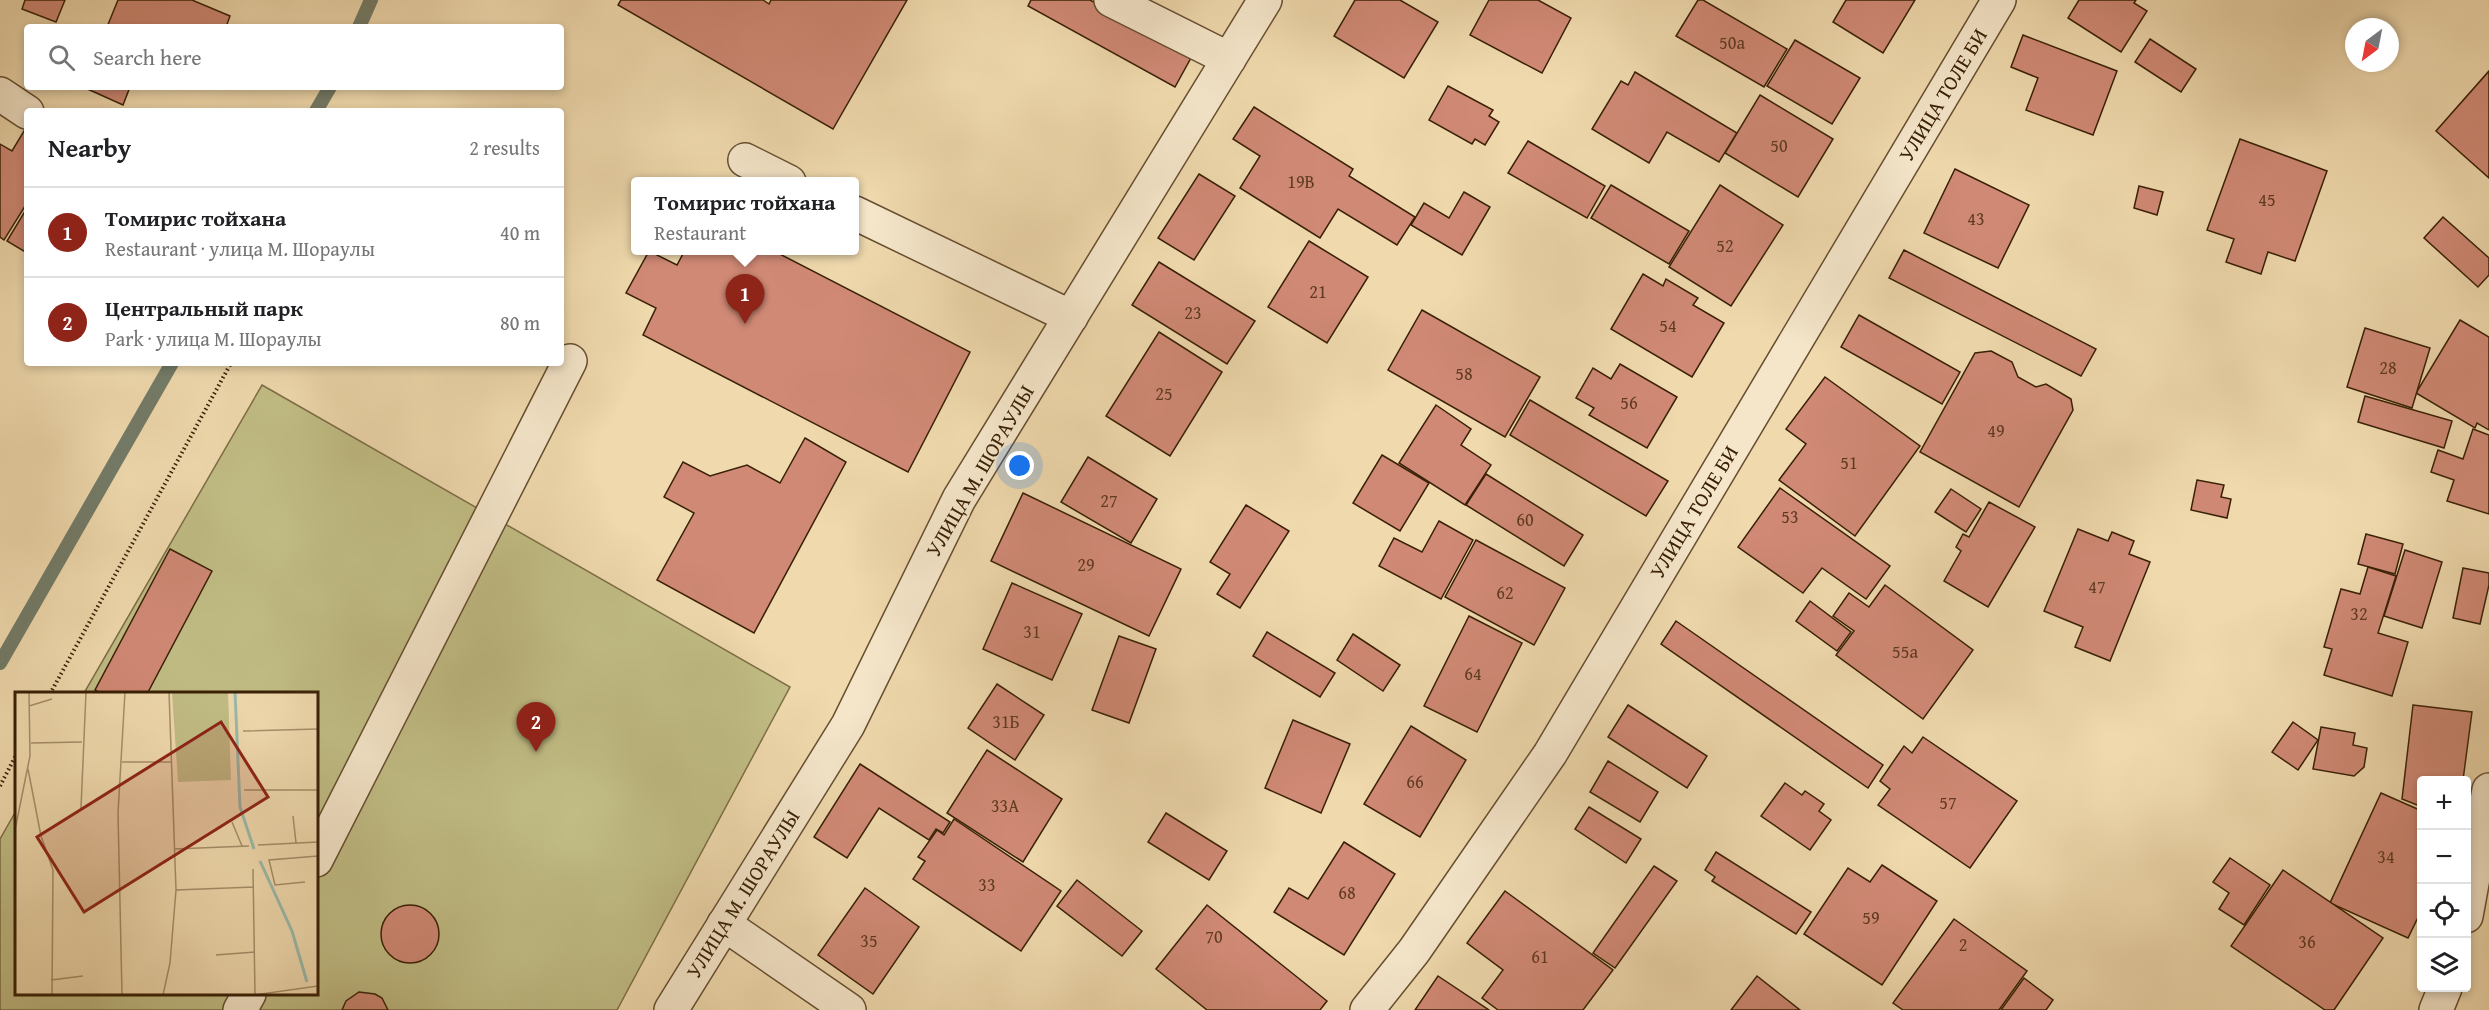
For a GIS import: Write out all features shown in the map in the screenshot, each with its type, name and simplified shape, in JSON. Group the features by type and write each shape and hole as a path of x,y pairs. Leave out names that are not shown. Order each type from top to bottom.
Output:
{"street":[{"path":"1111,0 1229,58"},
{"name":"УЛИЦА М. ШОРАУЛЫ","path":"671,1010 848,725 959,499 1265,0"},
{"name":"УЛИЦА ТОЛЕ БИ","path":"1367,1010 1414,951 1550,754 1999,0"},
{"path":"0,94 24,110"},
{"path":"745,160 779,177"},
{"path":"859,215 1071,316"},
{"path":"318,856 570,361"},
{"path":"2471,889 2489,790"},
{"path":"724,924 849,1010"},
{"path":"2436,1010 2443,992"},
{"path":"240,1010 248,995"}],"path":[{"path":"51,692 229,366"},
{"path":"0,786 15,757"}],"shaded area":[{"path":"262,385 790,687 617,1010 0,1010 0,839 15,813 15,995 318,995 318,692 85,692"}],"building":[{"path":"25,0 65,0 56,22 22,9"},
{"path":"118,0 192,0 230,16 227,24 108,24"},
{"path":"621,0 763,0 769,4 771,0 907,0 833,129 618,5"},
{"path":"1031,0 1090,0 1192,56 1175,87 1028,6"},
{"path":"1355,0 1400,0 1438,22 1404,78 1334,36"},
{"path":"1489,0 1538,0 1571,18 1542,73 1470,35"},
{"path":"1698,0 1703,0 1787,49 1764,87 1676,36"},
{"path":"1846,0 1915,0 1883,53 1833,22"},
{"path":"2079,0 2136,0 2134,3 2147,11 2121,52 2068,18"},
{"path":"2023,35 2117,71 2093,135 2026,110 2038,78 2011,67"},
{"path":"2150,39 2196,69 2181,92 2135,62"},
{"path":"1795,40 1860,78 1832,124 1767,86"},
{"path":"2489,71 2489,178 2436,131"},
{"path":"1635,72 1737,133 1719,162 1667,132 1649,163 1592,129 1621,81 1628,85"},
{"path":"1448,86 1493,110 1489,116 1499,122 1485,145 1475,139 1472,144 1429,120"},
{"path":"90,90 129,90 123,105"},
{"path":"1760,95 1833,139 1798,197 1725,153"},
{"path":"1254,107 1353,169 1349,176 1415,217 1397,245 1338,209 1320,238 1240,188 1260,156 1233,139"},
{"path":"24,131 24,208 4,240 0,237 0,144 12,151"},
{"path":"2240,139 2327,171 2295,261 2268,252 2261,274 2226,262 2234,239 2207,230"},
{"path":"1528,141 1605,186 1587,218 1508,173"},
{"path":"1955,169 2029,205 1998,268 1924,233"},
{"path":"1199,174 1235,196 1194,260 1158,238"},
{"path":"1611,185 1689,231 1669,264 1591,218"},
{"path":"1720,185 1783,225 1731,306 1669,267"},
{"path":"2139,186 2163,192 2157,215 2134,208"},
{"path":"1464,192 1490,207 1462,255 1411,225 1424,203 1449,218"},
{"path":"24,213 24,251 7,241"},
{"path":"2443,217 2489,258 2489,275 2478,287 2424,238"},
{"path":"1309,241 1368,277 1327,343 1268,307"},
{"path":"1904,250 2096,349 2081,376 1889,278"},
{"path":"647,255 657,255 677,265 682,255 782,255 970,352 908,472 643,335 656,308 626,293"},
{"path":"1159,262 1255,321 1227,364 1132,305"},
{"path":"1643,274 1663,286 1666,279 1698,298 1693,305 1724,323 1692,377 1611,329"},
{"path":"1422,310 1540,377 1505,437 1388,370"},
{"path":"1859,315 1960,372 1942,404 1841,347"},
{"path":"2460,320 2489,337 2489,430 2477,423 2475,428 2416,393"},
{"path":"2365,328 2430,348 2412,408 2347,387"},
{"path":"1159,332 1222,372 1170,456 1106,416"},
{"path":"1991,351 2012,362 2018,377 2036,387 2046,384 2071,399 2073,410 2019,507 1920,452 1975,353"},
{"path":"1620,364 1677,397 1647,448 1589,415 1594,408 1576,398 1593,368 1611,379"},
{"path":"1825,377 1920,446 1855,536 1779,480 1806,444 1786,429"},
{"path":"2365,396 2452,421 2444,448 2358,422"},
{"path":"1530,400 1668,481 1646,516 1510,435"},
{"path":"1436,405 1471,429 1461,445 1491,465 1465,505 1399,463"},
{"path":"2473,429 2489,435 2489,514 2447,501 2454,480 2431,472 2438,450 2463,459"},
{"path":"805,438 846,462 754,633 657,580 694,513 664,497 683,462 710,476 747,465 780,483"},
{"path":"1382,455 1429,483 1400,531 1353,503"},
{"path":"1088,457 1157,499 1131,543 1061,502"},
{"path":"1486,474 1583,535 1564,566 1466,505"},
{"path":"2197,480 2224,485 2221,497 2231,499 2227,518 2191,510"},
{"path":"1780,488 1890,566 1866,599 1822,568 1803,593 1738,547"},
{"path":"1951,489 1981,509 1966,532 1935,512"},
{"path":"1023,493 1181,569 1149,636 991,561"},
{"path":"1989,502 2035,527 1988,607 1944,581 1961,551 1956,547 1963,534 1969,537"},
{"path":"1246,505 1289,531 1240,608 1217,594 1230,574 1210,562"},
{"path":"1439,521 1473,540 1441,599 1379,566 1394,538 1422,552"},
{"path":"2078,529 2108,541 2112,532 2134,541 2129,554 2150,562 2110,661 2075,647 2083,627 2044,611"},
{"path":"2366,534 2403,544 2395,574 2358,564"},
{"path":"1476,540 1565,588 1534,645 1445,597"},
{"path":"170,549 212,571 148,692 98,692 95,690"},
{"path":"2405,550 2442,562 2422,628 2384,616"},
{"path":"2368,567 2396,576 2378,633 2408,642 2392,696 2324,675 2332,649 2324,647 2341,589 2360,594"},
{"path":"2463,568 2489,573 2489,585 2480,624 2453,618"},
{"path":"1012,583 1082,614 1052,680 983,649"},
{"path":"1885,585 1973,650 1923,719 1836,655 1854,631 1833,616 1849,593 1869,607"},
{"path":"1810,601 1851,632 1837,651 1796,621"},
{"path":"1469,616 1522,643 1477,732 1424,706"},
{"path":"1676,621 1883,765 1868,788 1661,644"},
{"path":"1267,632 1335,673 1320,697 1253,656"},
{"path":"1353,634 1400,665 1383,691 1337,660"},
{"path":"1119,636 1156,649 1129,723 1092,710"},
{"path":"997,684 1044,715 1015,760 968,728"},
{"path":"1628,705 1707,756 1687,788 1608,737"},
{"path":"2413,705 2472,712 2464,776 2417,776 2417,805 2402,799"},
{"path":"1293,720 1350,744 1321,813 1265,788"},
{"path":"2293,722 2318,740 2298,770 2272,752"},
{"path":"1411,726 1466,760 1420,837 1364,804"},
{"path":"2321,727 2355,733 2353,745 2367,748 2364,767 2354,776 2313,769"},
{"path":"1923,737 2017,801 1970,868 1878,805 1890,789 1880,781 1904,746 1912,753"},
{"path":"987,750 1062,799 1023,862 947,813"},
{"path":"1608,761 1658,792 1640,822 1590,792"},
{"path":"860,764 950,822 943,833 936,829 929,840 879,808 847,858 814,837"},
{"path":"1785,783 1802,795 1805,791 1824,804 1819,811 1831,820 1810,850 1761,816"},
{"path":"2381,793 2417,809 2417,919 2408,938 2330,903"},
{"path":"1589,807 1641,839 1626,863 1575,829"},
{"path":"1166,813 1227,851 1209,880 1148,842"},
{"path":"954,819 1061,891 1021,951 913,879 925,861 918,857 937,830 944,835"},
{"path":"1344,842 1395,874 1344,955 1274,912 1289,888 1308,899"},
{"path":"1716,852 1811,912 1796,934 1712,881 1715,877 1705,870"},
{"path":"2230,858 2270,885 2244,925 2219,909 2229,893 2213,882"},
{"path":"1882,865 1937,901 1882,985 1804,934 1848,868 1870,882"},
{"path":"1654,866 1677,881 1615,968 1593,953"},
{"path":"2283,870 2383,938 2334,1010 2325,1010 2231,946"},
{"path":"1077,880 1142,931 1122,956 1057,906"},
{"path":"865,888 919,927 873,994 818,955"},
{"path":"1505,891 1613,970 1583,1010 1498,1010 1482,998 1503,970 1467,943"},
{"path":"410,905 421,907 434,918 439,934 437,945 426,958 410,963 399,961 386,950 381,934 383,923 394,910"},
{"path":"1207,905 1327,1001 1320,1010 1207,1010 1156,969"},
{"path":"1954,919 2027,971 1999,1010 1903,1010 1893,1003"},
{"path":"1438,976 1489,1010 1415,1010"},
{"path":"1757,976 1800,1010 1731,1010"},
{"path":"2024,978 2053,1000 2046,1010 2001,1010"},
{"path":"359,992 375,994 382,998 388,1010 342,1010 346,1001"}],"waterway":[{"path":"360,24 371,0"},
{"path":"318,108 328,90"},
{"path":"0,663 170,366"}],"place":[{"name":"Томирис тойхана","path":"745,324"},
{"name":"Центральный парк","path":"536,752"}]}
